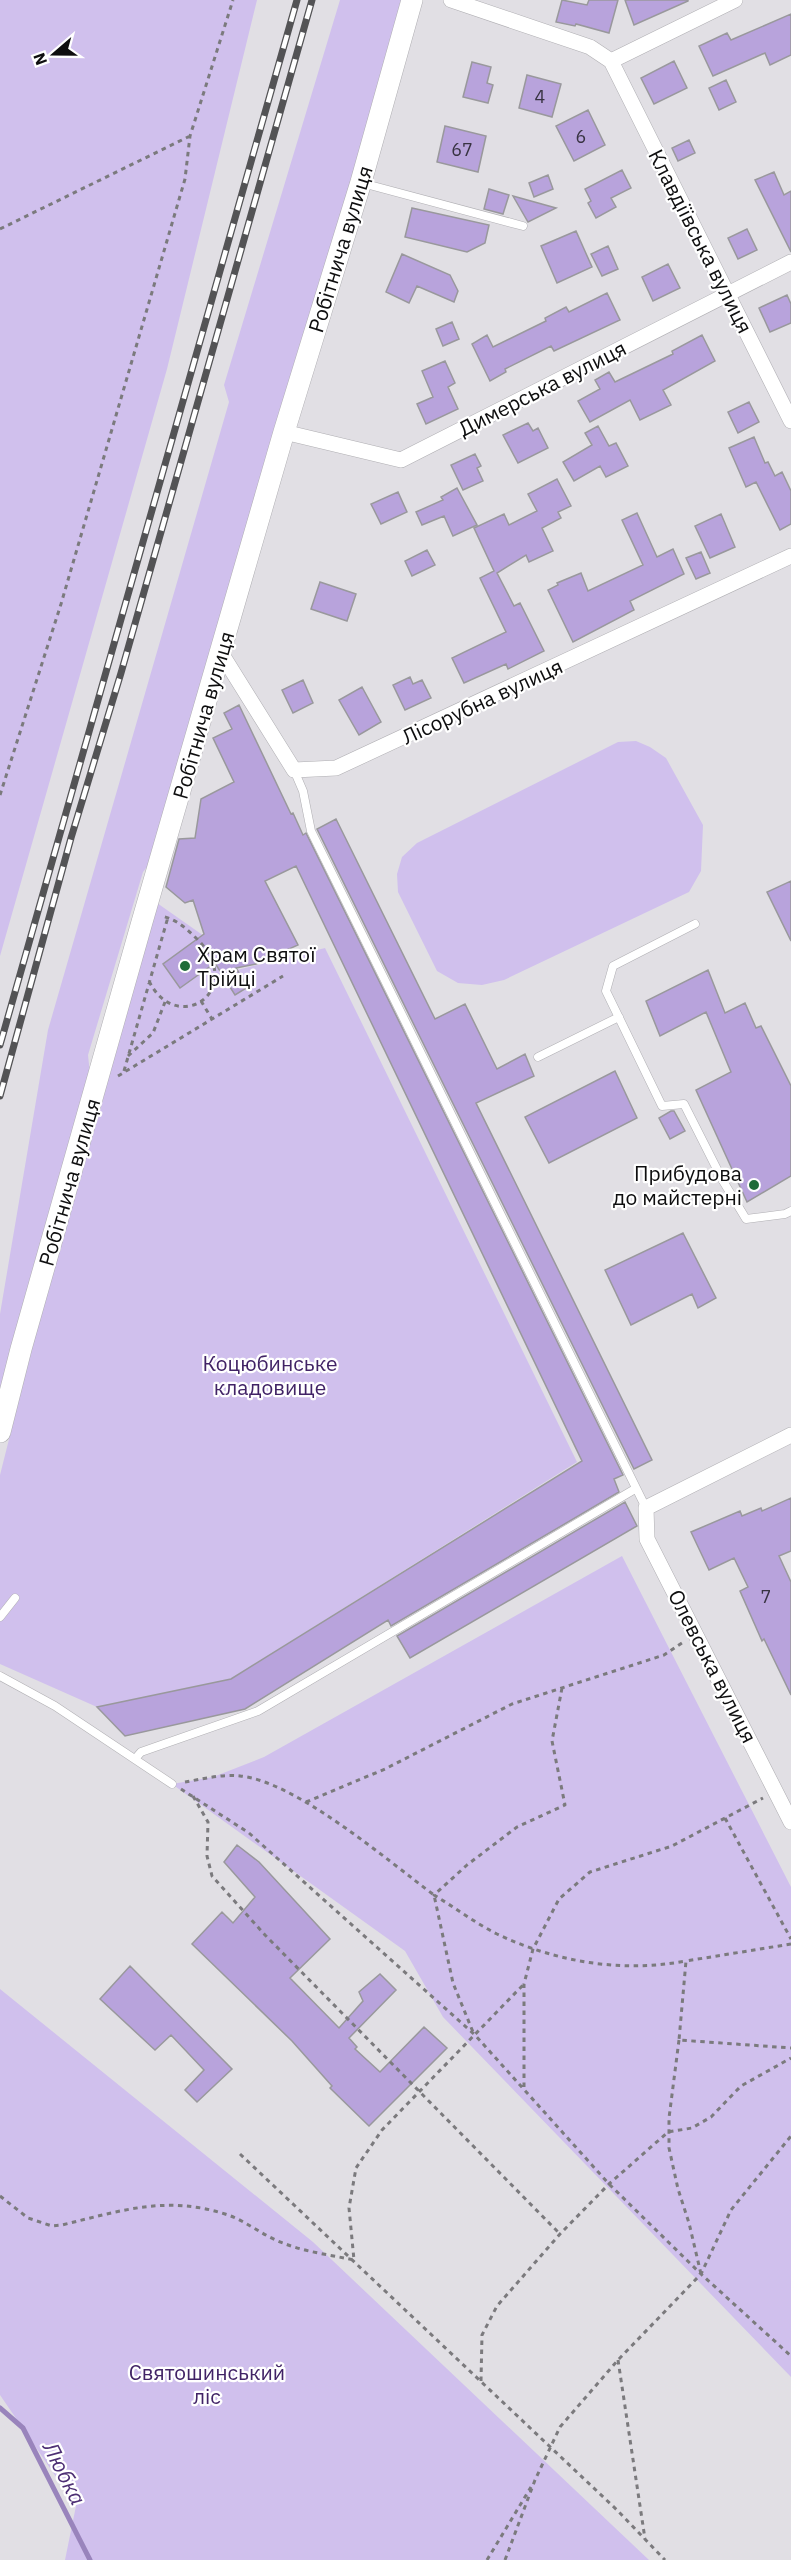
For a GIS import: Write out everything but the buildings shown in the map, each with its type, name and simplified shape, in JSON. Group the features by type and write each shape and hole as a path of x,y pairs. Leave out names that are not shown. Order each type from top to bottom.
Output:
{"street":[{"name":"Робітнича вулиця","path":"0,1432 21,1349 139,934 284,432 361,182 412,0"},
{"path":"451,0 590,47 611,61 735,0"},
{"name":"Клавдіївська вулиця","path":"611,61 791,421"},
{"name":"Димерська вулиця","path":"284,432 401,460 791,262"},
{"name":"Лісорубна вулиця","path":"294,770 336,768 791,556"},
{"path":"221,653 294,770"},
{"path":"646,1508 791,1435"},
{"name":"Олевська вулиця","path":"646,1508 647,1539 791,1822"}],"lane":[{"path":"361,182 523,226"},
{"path":"294,770 303,791 311,831 646,1508"},
{"path":"695,924 614,966 606,991 662,1106 684,1104 723,1181 746,1219 785,1214 791,1211"},
{"path":"538,1057 619,1017"},
{"path":"135,1759 141,1752 258,1711 635,1489"},
{"path":"0,1617 15,1598"},
{"path":"0,1676 55,1706 172,1784"}],"path":[{"path":"0,795 61,604 185,179 190,136 233,0"},
{"path":"0,229 190,136"},
{"path":"149,981 155,994 165,1002 177,1006 189,1006 201,1001 209,993 216,972 214,960 206,948 180,923 154,914"},
{"path":"123,1073 168,917"},
{"path":"116,1077 283,976"},
{"path":"201,1001 212,1019"},
{"path":"127,1058 153,1033 165,1002"},
{"path":"306,1802 385,1769 512,1704 664,1655 697,1634"},
{"path":"434,1894 467,1865 517,1827 565,1805 552,1741 562,1688"},
{"path":"172,1784 239,1776 263,1782 306,1802 434,1894 495,1933 533,1949 567,1959 617,1967 656,1967 791,1944"},
{"path":"172,1784 249,1833 475,2035 609,2184 701,2274 791,2356"},
{"path":"524,2089 524,1984 533,1949 559,1899 590,1872 672,1846 776,1792"},
{"path":"192,1795 208,1822 207,1856 212,1876 265,1935 560,2234"},
{"path":"725,1818 791,1939"},
{"path":"434,1894 453,1983 475,2035"},
{"path":"686,1961 668,2132 675,2179 689,2223 701,2274"},
{"path":"354,2260 349,2208 356,2168 382,2130 524,1984"},
{"path":"679,2040 791,2048"},
{"path":"481,2381 482,2335 497,2306 560,2234 609,2184 668,2132 692,2128 711,2117 741,2086 791,2058"},
{"path":"505,2560 549,2446 560,2427 618,2360 701,2274 731,2210 791,2136"},
{"path":"240,2154 481,2381 665,2560"},
{"path":"0,2196 28,2218 52,2226 143,2206 196,2207 227,2214 283,2244 354,2260"},
{"path":"618,2360 645,2539"},
{"path":"487,2560 535,2480"}],"green space":[{"path":"0,0 257,0 167,369 0,956"},
{"path":"340,0 401,0 352,182 153,859 143,872 88,1055 90,1074 0,1414 0,1314 48,1030 229,402 224,385"},
{"path":"636,741 666,758 703,825 701,871 689,892 504,980 482,985 458,983 437,971 398,892 397,874 402,857 417,843 618,742"},
{"name":"Коцюбинське кладовище","path":"157,903 204,936 229,972 325,948 577,1462 231,1679 97,1707 0,1664 0,1475 31,1352"},
{"path":"622,1556 791,1887 791,2377 443,2017 405,1951 172,1784 213,1777 264,1757"},
{"name":"Святошинський ліс","path":"0,1989 313,2242 649,2560 65,2560 76,2506 0,2395"}],"waterway":[{"name":"Любка","path":"0,2408 23,2428 90,2560"}],"railway":[{"path":"0,1045 297,0"},
{"path":"0,1096 71,838 121,673 312,0"}],"place":[{"name":"Храм Святої Трійці","path":"185,966"},
{"name":"Прибудова до майстерні","path":"754,1185"}]}
